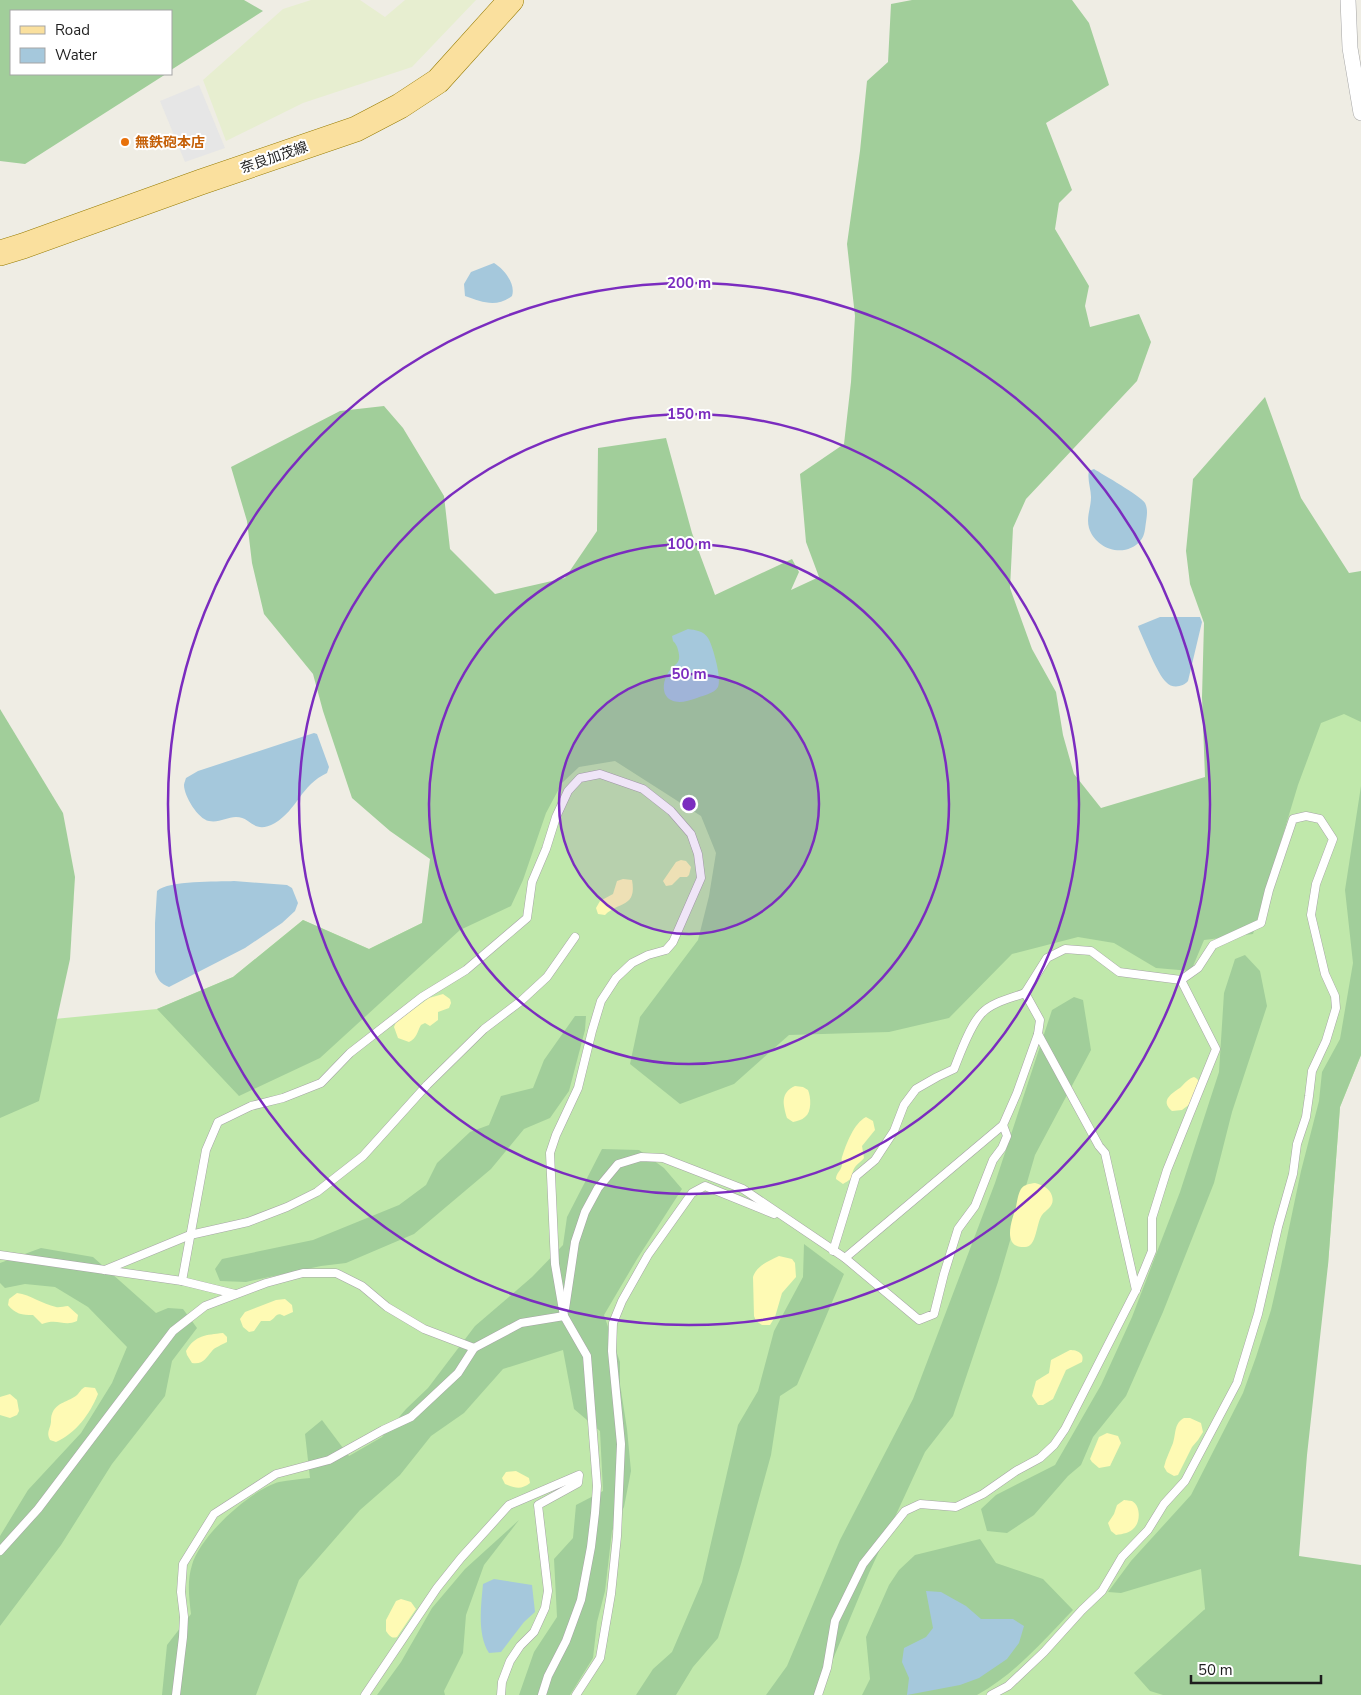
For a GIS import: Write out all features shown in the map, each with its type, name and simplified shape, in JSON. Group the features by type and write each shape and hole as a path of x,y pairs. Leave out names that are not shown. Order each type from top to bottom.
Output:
{"main road":[{"name":"奈良加茂線","path":"0,253 356,129 400,106 438,81 511,0"}],"street":[{"path":"1348,0 1350,48 1361,112"}],"lane":[{"path":"182,1281 206,1150 218,1122 251,1106 283,1098 321,1082 350,1053 422,997 466,970 527,918 532,882 546,849 556,817 568,791 580,778 600,774 643,789 671,811 691,834 698,854 700,878 673,942 666,950 648,955 632,963 616,978 601,1001 578,1088 550,1153 555,1264 564,1316 587,1356 597,1486 595,1513 581,1600 566,1641 548,1676 542,1695"},
{"path":"834,1251 856,1176 875,1160 894,1131 904,1105 916,1089 954,1070 970,1031 982,1012 1025,993 1047,958 1065,950 1092,951 1119,972 1181,980 1198,968 1212,945 1262,923 1269,890 1293,819 1306,816 1320,819 1332,839 1316,884 1311,915 1325,974 1335,996 1336,1008 1326,1041 1312,1071 1306,1117 1296,1144 1293,1174 1278,1227 1258,1314 1236,1383 1185,1481 1164,1504 1148,1530 1122,1556 1102,1591 1044,1652 1008,1686 991,1695"},
{"path":"105,1270 190,1235 248,1222 287,1207 317,1192 364,1156 427,1085 484,1029 547,977 575,937"},
{"path":"818,1695 827,1668 835,1621 863,1564 884,1537 906,1511 920,1504 956,1507 983,1494 1016,1470 1040,1458 1054,1445 1065,1429 1136,1290 1152,1251 1152,1218 1167,1170 1216,1049 1181,980"},
{"path":"844,1258 1004,1125 1038,1034 1040,1020 1025,993"},
{"path":"1038,1034 1099,1146 1105,1153 1136,1290"},
{"path":"564,1316 575,1242 585,1212 598,1188 618,1164 641,1157 663,1158 701,1171 743,1189 844,1258 919,1320 934,1314 958,1229 974,1206 993,1160 1002,1148 1006,1136 1004,1125"},
{"path":"576,1695 600,1658 614,1565 621,1444 612,1351 614,1323 622,1301 648,1255 671,1222 692,1193 705,1186 791,1222"},
{"path":"0,1255 182,1281 235,1294"},
{"path":"0,1551 38,1509 173,1331 205,1306 266,1283 303,1273 336,1273 362,1286 387,1306 424,1329 474,1348"},
{"path":"176,1695 184,1630 183,1564 214,1514 276,1474 329,1460 411,1417 458,1373 474,1348 522,1322 564,1316"},
{"path":"365,1695 437,1588 461,1558 509,1505 579,1475 578,1483 538,1505 547,1582 545,1608 534,1632 520,1646 510,1661 502,1682 501,1695"}],"green space":[{"path":"0,0 244,0 263,11 172,69 172,10 10,10 10,75 164,75 25,164 0,161"},
{"path":"311,0 360,0 385,17 405,0 476,0 412,67 303,103 226,141 203,80 283,9"},
{"path":"912,0 1072,0 1089,23 1109,85 1046,123 1072,190 1059,203 1055,229 1089,286 1085,306 1090,327 1139,314 1151,342 1137,381 1026,499 1013,528 1010,588 1032,649 1056,692 1063,735 1074,774 1101,808 1205,777 1202,697 1204,623 1190,584 1186,551 1193,479 1265,397 1301,498 1349,573 1361,571 1361,722 1344,714 1321,723 1298,785 1253,934 1204,940 1191,971 1156,968 1114,943 1078,937 1012,954 949,1018 889,1032 789,1035 734,1084 680,1104 630,1064 640,1017 698,940 709,896 716,853 701,816 615,761 579,767 562,783 546,813 523,880 511,906 460,930 320,1058 239,1096 157,1009 233,977 303,920 369,949 422,923 430,859 390,831 352,798 323,711 313,674 264,614 252,563 247,521 231,467 340,411 384,406 403,428 444,496 450,549 495,594 565,578 597,531 598,448 666,438 692,533 715,595 792,559 799,572 791,590 819,577 806,542 800,474 844,444 851,382 855,316 847,244 860,151 867,81 888,62 891,4"},
{"path":"1361,696 1361,1055 1340,1107 1328,1265 1174,1695 0,1695 0,1027 44,1020 157,1009 233,977 303,920 369,949 422,923 445,859 630,719 941,954 1283,728"},
{"path":"0,709 63,813 75,877 70,959 39,1101 0,1118"},
{"path":"1361,786 1361,1055 1340,1107 1328,1265 1307,1455 1299,1556 1361,1565 1361,1695 1163,1695 1150,1691 1134,1673 1205,1609 1201,1569 1121,1593 1108,1592 1131,1561 1191,1495 1243,1393 1271,1310 1301,1171 1319,1101 1322,1072 1340,1039 1353,963 1345,890"},
{"path":"1245,955 1260,971 1267,1006 1232,1112 1214,1183 1163,1312 1126,1396 1093,1437 1081,1465 1068,1476 1034,1515 1007,1533 987,1531 981,1509 996,1495 1055,1465 1101,1385 1132,1317 1180,1192 1219,1072 1224,993 1235,959"},
{"path":"1074,997 1083,1000 1091,1050 1035,1155 998,1282 953,1416 925,1452 869,1573 818,1695 766,1695 787,1666 840,1540 913,1399 995,1183 1052,1010"},
{"path":"575,1016 586,1016 585,1030 569,1091 550,1118 524,1129 491,1169 414,1234 346,1263 321,1266 246,1282 220,1281 215,1269 222,1259 313,1240 399,1205 426,1185 437,1163 470,1132 489,1125 501,1096 533,1088 544,1060"},
{"path":"602,1149 639,1150 664,1168 682,1189 604,1315 620,1362 620,1384 631,1471 624,1507 612,1531 605,1591 597,1622 593,1658 570,1695 519,1695 534,1652 557,1617 554,1559 573,1538 576,1505 603,1491 600,1431 574,1409 563,1350 503,1369 464,1413 431,1436 400,1475 360,1510 299,1580 256,1695 162,1695 167,1645 191,1614 190,1571 197,1553 215,1528 241,1504 267,1487 279,1482 310,1478 305,1434 322,1420 349,1456 382,1437 406,1409 428,1388 475,1326 532,1277 563,1245 567,1217"},
{"path":"804,1244 844,1274 797,1385 780,1396 771,1455 741,1564 718,1638 693,1667 676,1695 636,1695 653,1669 672,1652 702,1582 738,1425 758,1391 774,1331 803,1277"},
{"path":"41,1248 93,1257 156,1313 168,1308 183,1309 197,1328 172,1361 165,1396 112,1464 61,1545 0,1626 0,1536 28,1490 81,1433 112,1383 127,1347 88,1307 55,1287 25,1284 5,1288 0,1283 0,1263"},
{"path":"519,1520 484,1565 466,1615 463,1653 444,1691 445,1695 377,1695 401,1662 432,1608 465,1569"},
{"path":"980,1539 996,1563 1043,1579 1073,1610 1016,1667 991,1687 977,1695 862,1695 870,1679 866,1637 889,1585 899,1570 915,1555"}],"sand":[{"path":"686,861 691,867 689,875 687,877 680,877 672,885 666,886 663,881 676,862"},
{"path":"623,879 632,880 633,889 629,900 605,915 598,914 596,908 600,901 613,894 617,881"},
{"path":"443,994 450,999 451,1003 449,1008 438,1012 438,1020 430,1026 425,1023 421,1025 415,1037 409,1042 398,1038 394,1027 396,1022 429,998"},
{"path":"1194,1077 1199,1081 1198,1098 1182,1110 1172,1111 1168,1107 1167,1100 1171,1094"},
{"path":"795,1086 808,1090 810,1104 807,1115 793,1122 787,1118 784,1099 787,1092"},
{"path":"866,1117 873,1121 875,1130 862,1146 864,1158 853,1170 851,1178 843,1184 836,1179 842,1165 848,1140 854,1129"},
{"path":"1035,1183 1048,1189 1053,1199 1050,1207 1040,1219 1032,1243 1025,1247 1018,1246 1013,1243 1010,1232 1018,1196 1024,1186"},
{"path":"779,1256 792,1259 795,1263 796,1277 782,1293 775,1317 770,1325 762,1325 756,1321 754,1316 753,1277 760,1266"},
{"path":"17,1293 56,1307 68,1306 78,1315 77,1321 72,1323 48,1322 42,1324 33,1315 16,1312 8,1305 9,1299"},
{"path":"285,1299 292,1305 293,1312 284,1316 278,1315 270,1321 261,1321 254,1331 249,1332 243,1327 240,1319 245,1312 276,1300"},
{"path":"223,1333 227,1337 227,1342 215,1348 202,1362 192,1363 186,1351 193,1342 206,1335"},
{"path":"1070,1350 1081,1354 1082,1362 1066,1370 1053,1399 1043,1405 1038,1405 1032,1396 1036,1381 1049,1373 1051,1360"},
{"path":"85,1387 95,1388 98,1394 91,1409 70,1434 56,1442 50,1440 48,1433 54,1410 77,1395"},
{"path":"10,1394 17,1400 19,1411 17,1415 10,1418 0,1415 0,1397"},
{"path":"1184,1418 1190,1418 1201,1423 1203,1432 1192,1447 1178,1475 1174,1476 1167,1472 1164,1467 1178,1423"},
{"path":"1107,1433 1118,1436 1121,1443 1110,1466 1099,1468 1090,1459 1099,1437"},
{"path":"516,1471 529,1478 530,1483 518,1488 505,1484 502,1478 506,1472"},
{"path":"1124,1500 1132,1501 1137,1506 1138,1521 1131,1531 1116,1535 1111,1531 1108,1523 1117,1505"},
{"path":"401,1599 411,1602 416,1609 397,1637 393,1637 386,1631 386,1620 396,1601"}],"shaded area":[{"path":"199,85 225,148 185,162 160,101"}],"water":[{"path":"494,263 502,269 511,282 512,296 500,302 489,303 465,296 464,284 471,272"},
{"path":"1094,469 1129,490 1145,503 1147,512 1144,534 1135,546 1128,549 1112,549 1098,542 1093,536 1088,524 1088,516 1091,497 1089,471"},
{"path":"1160,617 1200,617 1202,622 1188,681 1180,686 1171,686 1163,678 1151,657 1138,626"},
{"path":"688,629 702,632 708,638 716,662 719,683 718,687 710,693 689,701 677,702 668,698 664,691 664,684 668,673 679,658 678,649 672,636"},
{"path":"314,733 317,734 329,767 327,773 311,784 289,811 275,823 262,827 236,817 209,821 196,812 189,801 184,785 185,781 186,778 198,771"},
{"path":"234,881 287,885 292,888 298,903 295,911 282,923 245,948 169,987 164,985 155,972 157,891 163,887 182,883"},
{"path":"494,1579 532,1585 535,1612 524,1622 501,1652 489,1653 481,1629 481,1601 483,1584"},
{"path":"926,1591 941,1592 966,1606 981,1619 1013,1619 1024,1626 1019,1643 1007,1659 979,1678 960,1685 907,1695 909,1678 902,1662 904,1648 926,1637 933,1628"}],"place":[{"name":"無鉄砲本店","path":"125,142"}]}
